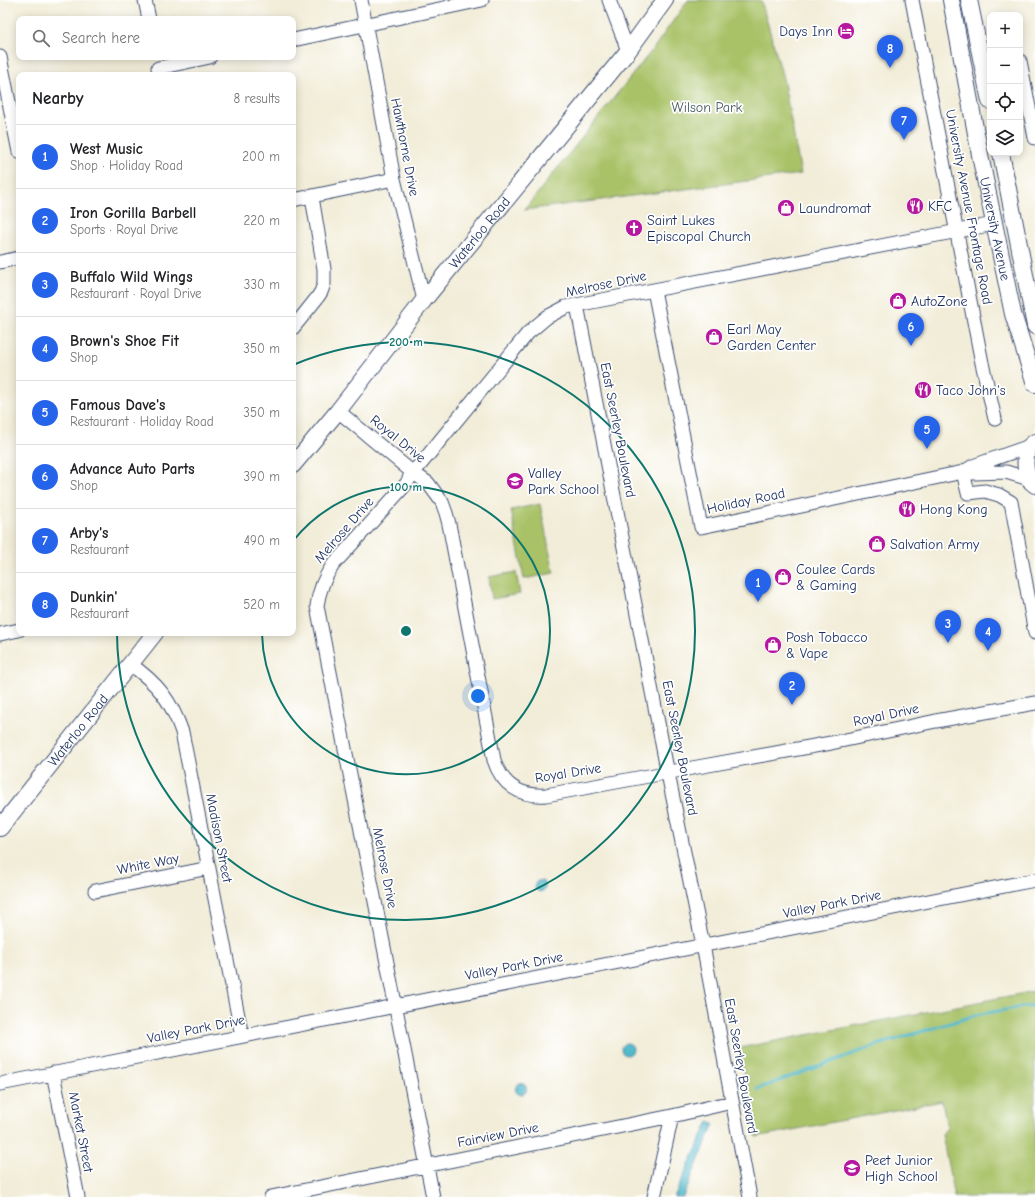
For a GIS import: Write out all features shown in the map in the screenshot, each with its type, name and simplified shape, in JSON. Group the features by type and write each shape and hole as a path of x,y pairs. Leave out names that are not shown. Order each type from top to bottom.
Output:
{"main road":[{"name":"Waterloo Road","path":"296,461 338,411 424,300 628,51 665,0"},
{"name":"University Avenue","path":"951,0 994,224 1013,314 1035,384"},
{"path":"970,0 987,86"},
{"name":"University Avenue","path":"1002,156 1035,326"},
{"path":"994,224 1007,234 1015,270 1030,300"},
{"path":"1033,444 1026,458 1026,469 1033,484"},
{"name":"Waterloo Road","path":"0,828 151,636"}],"street":[{"path":"145,0 148,16"},
{"name":"Hawthorne Drive","path":"361,0 394,179 424,300"},
{"path":"296,39 482,0"},
{"path":"609,0 628,51"},
{"name":"University Avenue Frontage Road","path":"912,0 994,419"},
{"path":"0,57 16,137"},
{"path":"158,67 194,60"},
{"path":"1023,76 1035,138"},
{"path":"296,199 394,179"},
{"path":"296,324 317,298 324,284 324,269 312,196"},
{"name":"Melrose Drive","path":"433,1197 317,606 322,584 333,565 407,483 412,472 420,465 528,333 547,317 566,307 994,224"},
{"path":"0,262 16,259"},
{"name":"Holiday Road","path":"654,290 701,526 963,472 1006,472 1033,484"},
{"name":"East Seerley Boulevard","path":"577,305 703,945 750,1197"},
{"name":"Royal Drive","path":"338,411 412,472 428,483 442,502 446,513 494,760 500,775 506,782 520,792 537,796 831,743 936,721 1035,703"},
{"name":"Holiday Road","path":"963,472 973,466 1033,444"},
{"path":"963,472 968,493 984,491 999,495 1011,502 1035,633"},
{"path":"0,634 16,631"},
{"name":"Madison Street","path":"130,664 156,685 171,706 182,732 242,1036"},
{"name":"White Way","path":"94,891 209,868"},
{"name":"Valley Park Drive","path":"0,1084 1035,880"},
{"name":"Market Street","path":"54,1073 78,1197"},
{"name":"Fairview Drive","path":"271,1197 672,1116 732,1102"},
{"path":"654,1197 672,1116"}],"green space":[{"name":"Wilson Park","path":"688,0 761,0 783,78 801,174 524,210 653,49"},
{"path":"540,504 554,573 524,579 511,510"},
{"path":"516,572 520,594 492,599 489,577"},
{"path":"1035,991 1035,1197 954,1197 942,1134 947,1128 942,1101 756,1137 739,1048"}],"water":[{"path":"540,880 544,882 546,886 544,890 540,892 536,890 534,886 536,882"},
{"path":"629,1043 632,1044 632,1054 625,1055 622,1054 621,1047 622,1044"},
{"path":"521,1083 525,1085 527,1089 525,1093 521,1095 517,1093 515,1089 517,1085"},
{"path":"709,1121 714,1124 683,1197 674,1197"}],"waterway":[{"path":"757,1089 877,1045 980,1014 1035,1005"}],"place":[{"name":"Days Inn","path":"846,31"},
{"name":"Dunkin'","path":"890,68"},
{"name":"Arby's","path":"904,140"},
{"name":"KFC","path":"915,206"},
{"name":"Laundromat","path":"786,208"},
{"name":"Saint Lukes Episcopal Church","path":"634,228"},
{"name":"AutoZone","path":"898,301"},
{"name":"Earl May Garden Center","path":"714,337"},
{"name":"Advance Auto Parts","path":"911,346"},
{"name":"Taco John's","path":"923,390"},
{"name":"Famous Dave's","path":"927,449"},
{"name":"Valley Park School","path":"515,481"},
{"name":"Hong Kong","path":"907,509"},
{"name":"Salvation Army","path":"877,544"},
{"name":"Coulee Cards & Gaming","path":"783,577"},
{"name":"West Music","path":"758,602"},
{"name":"Buffalo Wild Wings","path":"948,643"},
{"name":"Posh Tobacco & Vape","path":"773,645"},
{"name":"Brown's Shoe Fit","path":"988,651"},
{"name":"Iron Gorilla Barbell","path":"792,705"},
{"name":"Peet Junior High School","path":"852,1168"}]}
